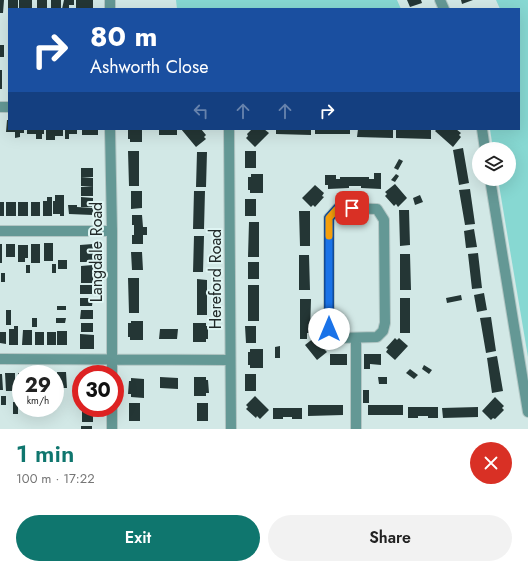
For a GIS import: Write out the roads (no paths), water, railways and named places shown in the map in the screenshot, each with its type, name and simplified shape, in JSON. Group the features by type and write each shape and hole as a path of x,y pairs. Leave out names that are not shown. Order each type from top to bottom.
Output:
{"street":[{"name":"Langdale Road","path":"110,130 112,365"},
{"name":"Hereford Road","path":"229,130 231,429"},
{"path":"482,130 485,142"},
{"path":"491,186 528,412"},
{"path":"338,208 377,209 384,220 385,323 383,332 377,337 356,339 338,338 329,329 329,218 338,208"},
{"path":"0,231 112,231"},
{"path":"356,339 356,429"},
{"path":"0,359 230,360"},
{"path":"112,417 112,429"}]}
